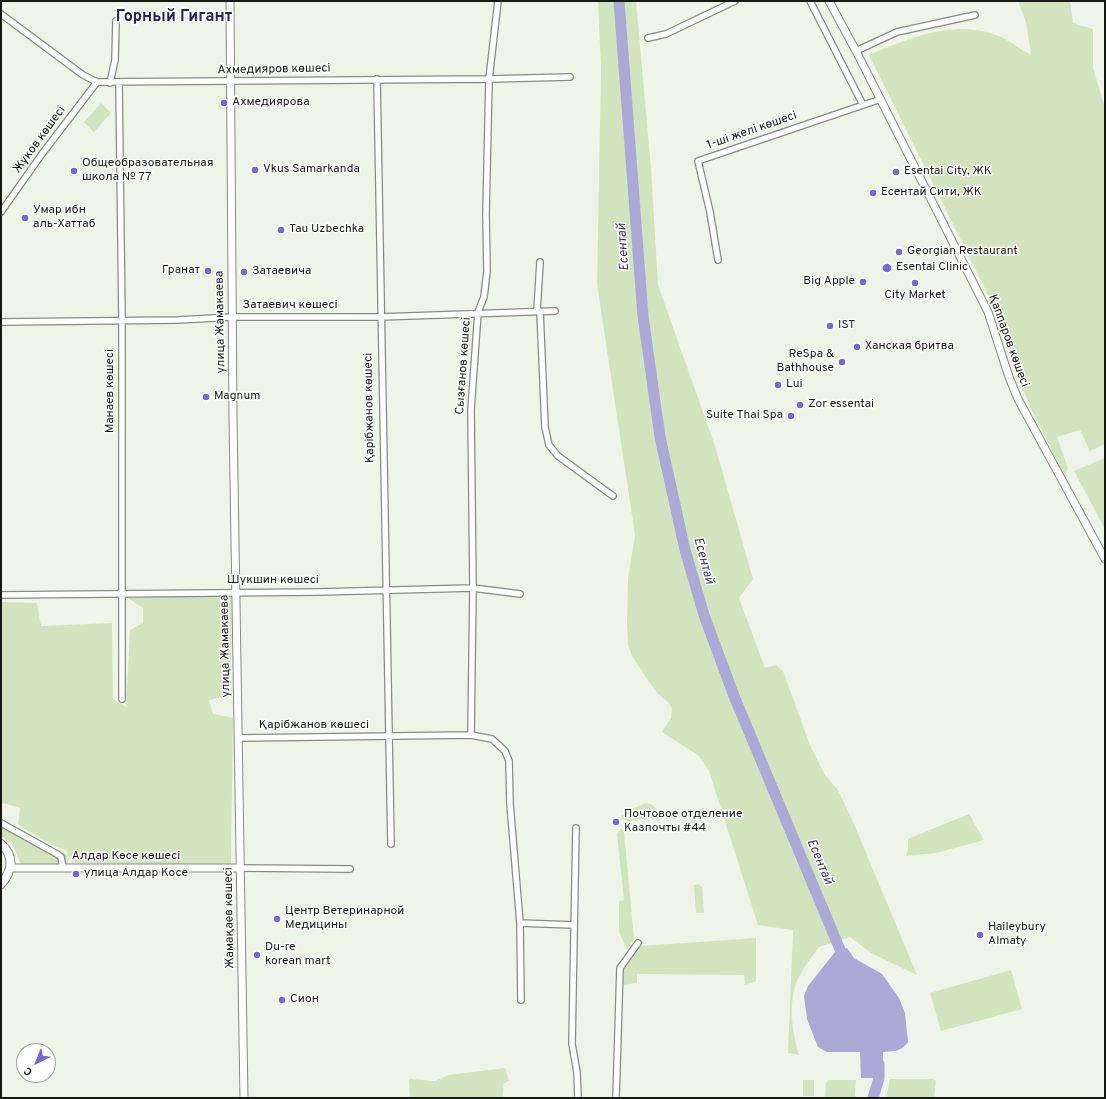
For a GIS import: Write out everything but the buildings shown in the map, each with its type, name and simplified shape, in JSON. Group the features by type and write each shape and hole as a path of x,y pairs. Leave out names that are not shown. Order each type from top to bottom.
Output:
{"main road":[{"path":"1,844 9,854 11,868 7,877 1,884"}],"street":[{"name":"улица Жамакаева","path":"230,1 236,592 239,738"},
{"name":"Сызғанов көшесі","path":"471,735 473,588 471,410 478,312 484,297 487,272 486,214 489,79 498,1"},
{"path":"648,38 666,34 735,1"},
{"path":"810,1 864,105 881,99"},
{"name":"Қаппаров көшесі","path":"829,1 881,99 988,312 1009,377 1048,454 1105,559"},
{"name":"Ахмедияров көшесі","path":"1,14 84,75 97,82 119,83 570,77"},
{"path":"856,51 897,32 975,15"},
{"path":"110,83 115,60 116,21"},
{"name":"Қарібжанов көшесі","path":"377,79 384,591 390,737 391,844"},
{"name":"Жуков көшесі","path":"1,212 42,154 97,82"},
{"name":"Манаев көшесі","path":"119,83 122,320 122,699"},
{"name":"1-ші желі көшесі","path":"718,260 710,212 698,161 864,105"},
{"path":"540,262 539,311 545,427 549,445 558,456 613,496"},
{"name":"Затаевич көшесі","path":"1,322 233,317 380,317 478,312 555,311"},
{"name":"Шукшин көшесі","path":"1,595 384,591 473,588 520,594"},
{"name":"Қарібжанов көшесі","path":"239,738 471,735 492,739 505,751 509,761 510,804 520,923 521,1000"},
{"name":"Жамақаев көшесі","path":"239,738 244,1098"},
{"path":"1,823 57,854 61,857 63,868"},
{"path":"576,828 573,925 572,1044 577,1072 578,1098"},
{"name":"Алдар Көсе көшесі","path":"11,868 240,868"},
{"path":"240,868 350,870"},
{"path":"520,923 573,925"},
{"path":"616,1098 620,968 638,943"}],"green space":[{"path":"598,1 636,1 651,168 658,285 715,446 753,579 739,598 765,668 776,665 783,671 810,745 825,775 838,790 854,824 917,975 871,953 850,937 819,947 807,963 797,981 794,990 792,1018 794,1037 799,1055 788,1053 793,930 758,925 709,771 699,756 662,732 671,718 672,709 669,703 657,693 645,676 632,656 628,645 628,579 635,535 597,284 601,69"},
{"path":"1018,1 1070,1 1073,23 1093,29 1093,68 1105,108 1105,444 1090,451 1080,430 1057,437 1068,468 1065,476 1029,405 1012,354 1007,333 869,55 915,37 947,30 964,29 996,35 1031,55 1026,22"},
{"path":"101,103 111,113 94,132 84,122"},
{"path":"1105,458 1105,529 1074,471"},
{"path":"232,596 230,695 209,700 213,714 233,718 231,865 72,863 66,850 52,845 18,825 20,808 3,803 1,807 1,602 37,603 41,626 112,623 113,699 126,707 130,630 143,623 143,608 128,598"},
{"path":"646,803 651,804 658,810 658,818 628,821 621,819 622,815 628,813 629,810"},
{"path":"969,814 984,840 936,853 906,856 908,850 908,839"},
{"path":"1,826 52,850 67,854 69,860 66,865 21,864 12,844 1,836"},
{"path":"621,828 624,832 634,939 627,950 619,931 619,901 624,900 617,834"},
{"path":"698,884 702,887 704,913 696,913 694,885"},
{"path":"756,938 756,981 745,985 744,975 637,974 637,983 621,985 622,968 640,946"},
{"path":"1011,970 1022,1009 941,1031 930,993"},
{"path":"505,1068 509,1081 504,1083 502,1098 410,1098 409,1079 435,1081 449,1075"},
{"path":"890,1079 933,1079 936,1081 934,1098 886,1098"},
{"path":"803,1080 814,1080 814,1096 803,1096"},
{"path":"828,1080 856,1080 855,1095 857,1098 825,1098 826,1083"}],"water":[{"path":"847,948 854,958 882,974 899,998 905,1013 908,1042 903,1048 883,1052 883,1078 861,1078 860,1052 827,1052 818,1047 807,1019 804,996 808,986 835,952"}],"waterway":[{"name":"Есентай","path":"619,1 643,316 660,437 685,550 704,615 734,696 846,964"},
{"name":"Есентай","path":"873,1098 879,1078 879,1064"}],"place":[{"name":"Ахмедиярова","path":"224,103"},
{"name":"Vkus Samarkanda","path":"255,170"},
{"name":"Общеобразовательная школа № 77","path":"74,171"},
{"name":"Esentai City, ЖК","path":"896,172"},
{"name":"Есентай Сити, ЖК","path":"873,193"},
{"name":"Умар ибн аль-Хаттаб","path":"25,218"},
{"name":"Tau Uzbechka","path":"281,230"},
{"name":"Georgian Restaurant","path":"899,252"},
{"name":"Esentai Clinic","path":"887,268"},
{"name":"Гранат","path":"208,271"},
{"name":"Затаевича","path":"244,272"},
{"name":"Big Apple","path":"863,282"},
{"name":"City Market","path":"915,283"},
{"name":"IST","path":"830,326"},
{"name":"Ханская бритва","path":"857,347"},
{"name":"ReSpa & Bathhouse","path":"842,362"},
{"name":"Lui","path":"778,385"},
{"name":"Magnum","path":"206,397"},
{"name":"Zor essentai","path":"800,405"},
{"name":"Suite Thai Spa","path":"791,416"},
{"name":"Почтовое отделение Казпочты #44","path":"616,822"},
{"name":"улица Алдар Косе","path":"76,874"},
{"name":"Центр Ветеринарной Медицины","path":"277,919"},
{"name":"Haileybury Almaty","path":"980,935"},
{"name":"Du-re korean mart","path":"257,955"},
{"name":"Сион","path":"282,1000"}],"district":[{"name":"Горный Гигант","path":"174,18"}]}
